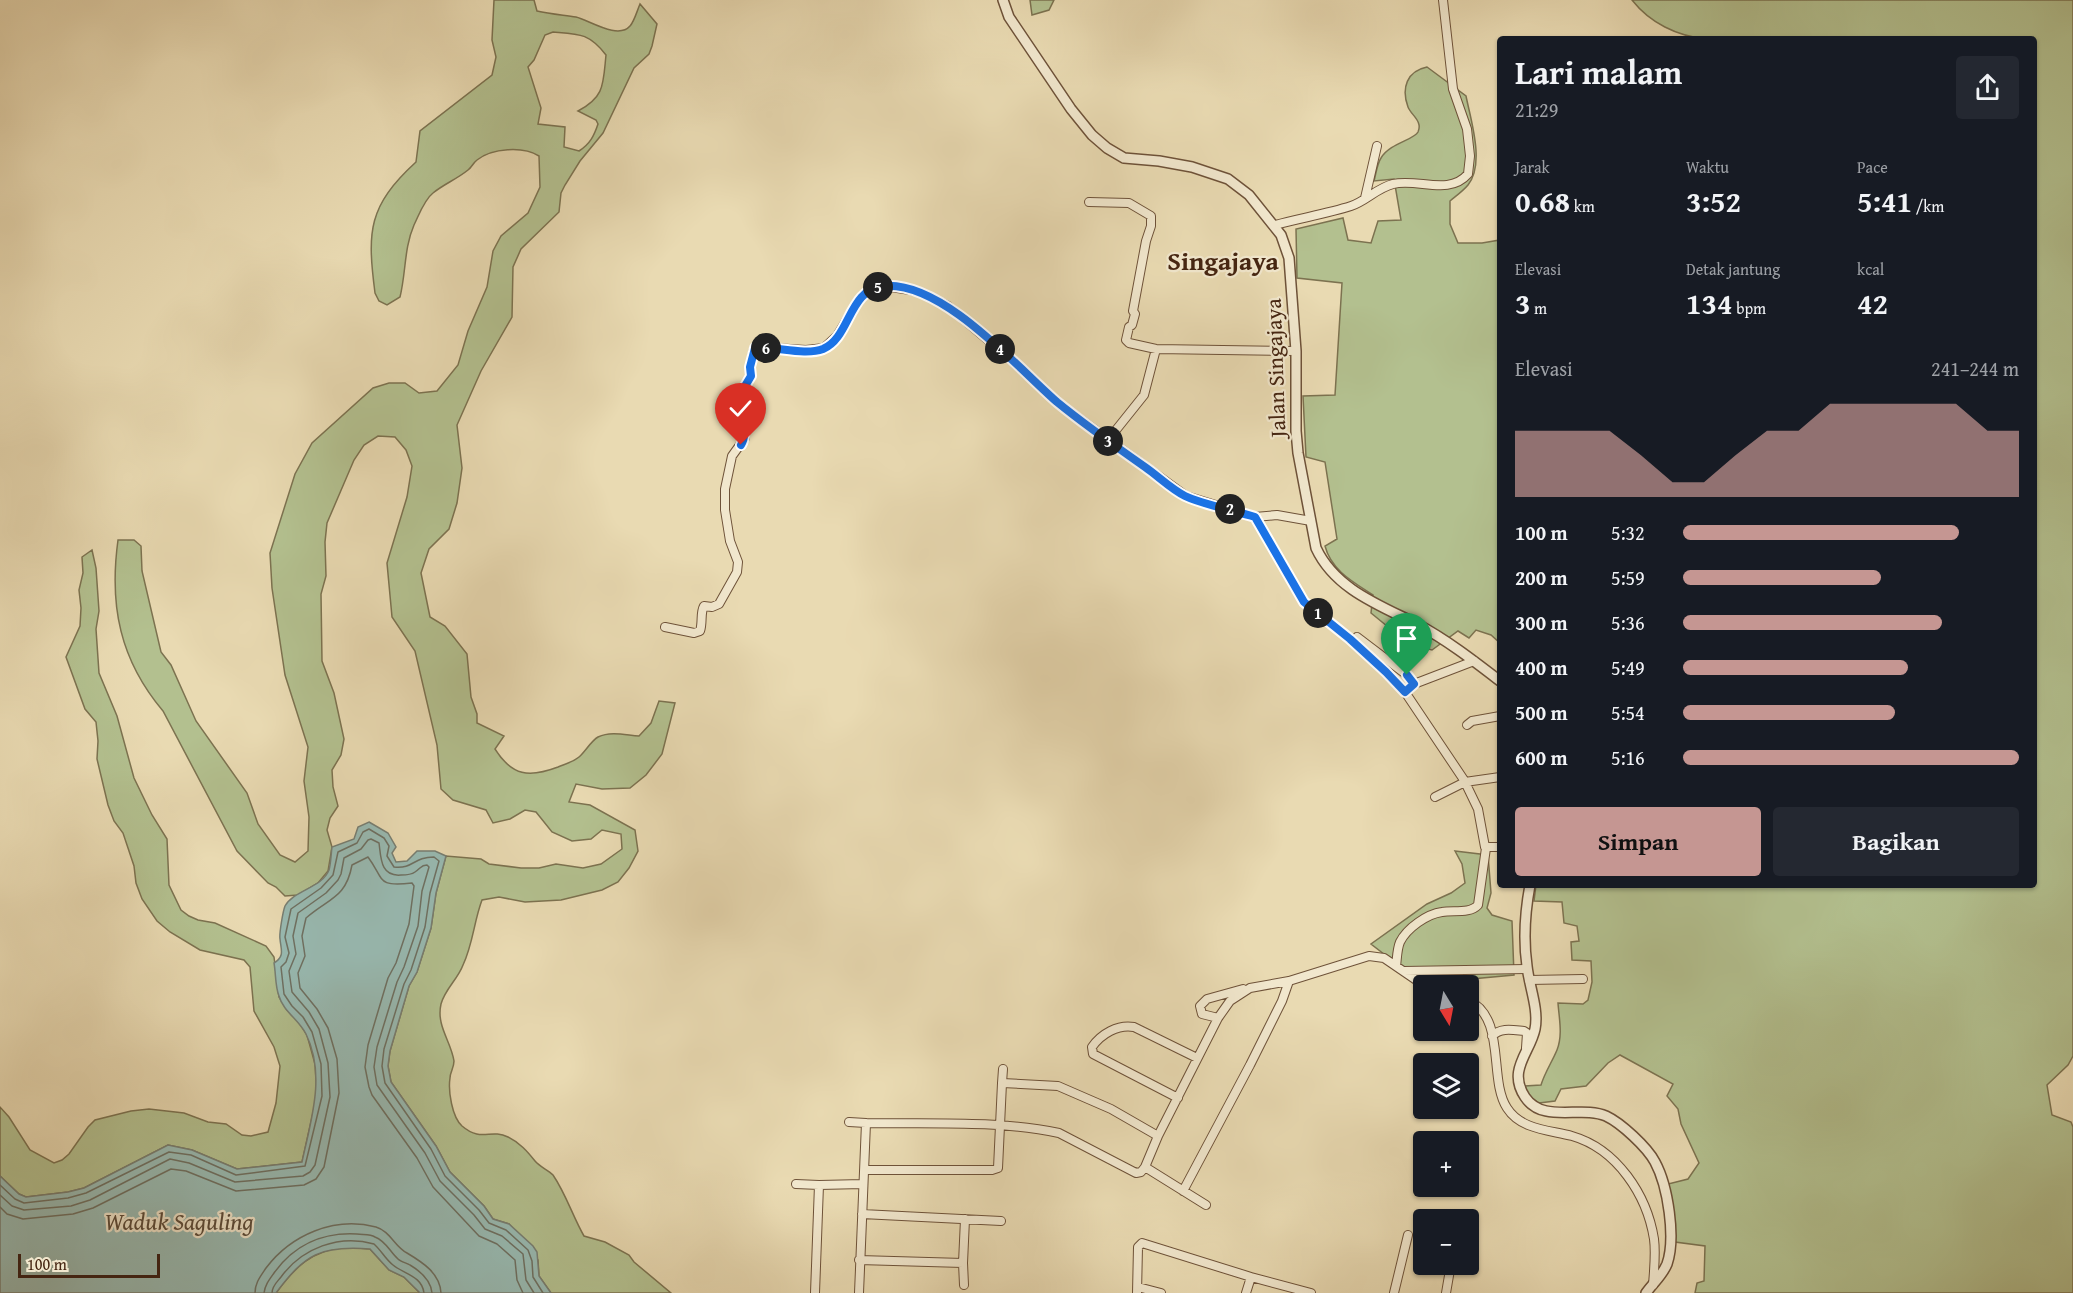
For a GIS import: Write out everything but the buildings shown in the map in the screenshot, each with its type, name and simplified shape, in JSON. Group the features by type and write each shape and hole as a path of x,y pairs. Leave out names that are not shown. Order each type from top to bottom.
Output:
{"street":[{"name":"Jalan Singajaya","path":"1003,0 1009,17 1071,110 1092,135 1107,148 1124,158 1191,167 1228,179 1249,195 1275,225 1289,258 1296,351 1296,431 1316,549 1342,583 1375,604 1436,636 1497,679"},
{"path":"1275,225 1355,205 1393,184 1411,182 1438,186 1456,184 1468,174 1470,156 1467,129 1453,89 1443,0"},
{"path":"1365,198 1377,146"},
{"path":"1089,202 1129,203 1152,216 1133,311 1134,321 1129,327 1126,340 1132,344 1156,349 1296,351"},
{"path":"665,627 694,633 700,631 704,606 712,607 719,604 737,572 738,562 730,542 725,510 725,489 732,456 744,438 739,408 746,384 751,376 750,367 754,349 758,347 806,350 825,348 837,336 865,294 884,286 917,291 948,306 1058,403 1186,496 1255,517 1277,515 1311,521"},
{"path":"1108,441 1144,395 1156,349"},
{"path":"1255,517 1304,602 1350,639 1405,692 1465,782 1478,809 1486,848 1478,904 1475,908 1468,910 1427,916 1399,944 1396,966"},
{"path":"1357,637 1407,675 1414,684"},
{"path":"1405,692 1414,684 1474,661"},
{"path":"1467,725 1472,721 1497,717"},
{"path":"1435,797 1465,782 1497,777"},
{"path":"1486,848 1497,847"},
{"path":"1529,888 1525,914 1527,969 1535,1029 1519,1067 1520,1088 1530,1104 1551,1112 1591,1112 1606,1116 1626,1130 1654,1159 1661,1173 1671,1244 1662,1276 1646,1293"},
{"path":"1218,1018 1202,1014 1200,1006 1207,999 1289,981 1369,956 1384,957 1413,977"},
{"path":"1404,971 1527,969"},
{"path":"1529,980 1583,979"},
{"path":"1183,1191 1282,1001 1289,981"},
{"path":"849,1122 1000,1125 1059,1133 1136,1173 1141,1172 1218,1018 1230,1001 1250,988"},
{"path":"1479,1008 1492,1036 1500,1095 1514,1117 1530,1126 1588,1143 1622,1167 1639,1195 1654,1236 1653,1286"},
{"path":"1178,1098 1094,1054 1092,1047 1108,1033 1125,1025 1134,1027 1197,1058"},
{"path":"1492,1036 1503,1030 1524,1031 1527,1033 1526,1048"},
{"path":"864,1170 995,1170 999,1165 1003,1069"},
{"path":"1002,1083 1058,1086 1111,1109 1158,1136"},
{"path":"859,1293 866,1123"},
{"path":"1145,1167 1206,1205"},
{"path":"796,1184 863,1184"},
{"path":"815,1293 819,1185"},
{"path":"862,1214 1001,1221"},
{"path":"964,1285 965,1219"},
{"path":"1394,1293 1408,1235"},
{"path":"1161,1293 1138,1290 1138,1247 1142,1243 1311,1293"},
{"path":"859,1260 963,1263"},
{"path":"1446,1293 1449,1275"},
{"path":"1246,1293 1251,1277"}],"green space":[{"path":"494,0 534,0 537,11 576,17 603,28 618,31 630,26 640,4 657,24 649,54 634,68 603,133 580,161 565,185 561,193 559,212 521,249 513,267 512,317 481,371 457,425 462,468 457,503 449,529 429,549 421,573 430,617 445,626 467,654 471,697 477,714 477,723 504,736 495,749 508,765 522,772 538,773 572,762 595,739 603,735 639,736 651,723 659,701 675,703 662,754 646,775 630,788 602,789 576,784 569,802 590,805 635,830 638,851 618,882 602,890 561,900 525,902 499,897 482,900 461,970 441,1004 440,1019 454,1061 450,1076 450,1097 453,1110 462,1126 475,1134 496,1134 508,1137 553,1175 584,1236 605,1242 629,1255 634,1262 671,1293 551,1293 539,1276 538,1260 509,1224 493,1219 484,1206 450,1172 436,1146 391,1082 388,1066 390,1051 409,986 417,972 431,928 436,893 446,856 481,859 489,864 521,868 539,868 556,864 583,868 601,864 622,849 621,834 602,830 591,839 572,841 552,832 536,812 525,810 510,819 493,823 486,810 453,800 441,789 437,745 415,651 392,617 387,563 407,497 412,466 406,450 395,437 378,436 364,445 354,460 327,523 326,576 321,594 322,661 334,693 344,739 341,755 332,770 333,787 338,806 330,818 327,830 332,847 328,871 318,883 298,895 285,896 268,883 237,851 163,711 148,692 127,652 117,610 115,587 118,540 134,540 141,546 142,571 161,652 171,665 196,721 247,793 258,824 280,855 295,862 308,851 309,817 304,781 308,747 285,675 272,588 270,553 295,474 312,443 373,388 389,383 405,383 419,393 437,391 458,365 468,331 487,287 493,251 501,236 528,213 540,187 539,156 532,153 516,150 499,151 477,160 468,170 437,190 427,200 411,234 400,297 387,305 379,301 375,293 371,253 374,221 380,206 388,192 416,162 420,131 492,75 496,57 492,40","holes":["553,32 583,36 594,42 606,55 601,89 587,106 578,111 596,120 598,124 591,139 579,151 564,147 565,127 538,124 541,108 528,67 534,60 545,35"]},
{"path":"1030,0 1054,0 1049,10 1032,15"},
{"path":"1632,0 2073,0 2073,1056 2068,1065 2047,1085 2052,1115 2071,1122 2073,1127 2073,1293 1695,1293 1697,1283 1704,1281 1705,1246 1675,1242 1668,1184 1688,1179 1699,1163 1681,1124 1678,1109 1667,1096 1673,1084 1620,1055 1608,1063 1586,1086 1561,1089 1555,1101 1539,1103 1528,1095 1525,1086 1541,1085 1559,1044 1558,1003 1583,1004 1588,1000 1592,982 1591,961 1572,960 1571,942 1579,941 1577,926 1564,923 1562,902 1534,901 1536,888 2037,888 2037,36 1690,36 1665,27"},
{"path":"1427,67 1466,96 1475,142 1476,166 1468,185 1450,201 1450,224 1458,243 1497,240 1497,640 1491,635 1476,630 1469,638 1458,631 1432,650 1409,644 1371,613 1373,595 1338,569 1325,546 1337,539 1325,462 1306,457 1303,396 1335,395 1342,283 1297,278 1296,229 1343,218 1348,240 1371,243 1378,221 1401,220 1394,179 1374,181 1378,163 1385,153 1418,132 1418,121 1409,110 1405,93 1410,76"},
{"path":"92,550 96,568 99,611 96,629 99,673 117,716 134,778 167,839 169,885 181,910 189,916 215,923 266,946 274,957 279,997 307,1035 315,1064 317,1095 302,1162 237,1169 192,1150 168,1145 84,1188 26,1197 19,1194 0,1176 0,1107 30,1150 54,1163 69,1154 95,1120 131,1111 149,1109 184,1113 208,1122 226,1124 242,1135 251,1136 268,1132 276,1103 280,1066 274,1047 254,1011 250,967 244,960 200,950 170,932 157,921 142,899 136,883 134,866 123,833 114,821 108,805 97,759 96,722 85,709 66,657 80,626 79,590 83,573 82,557"},
{"path":"1455,851 1488,855 1491,893 1487,908 1492,915 1512,921 1514,975 1479,978 1479,975 1414,975 1371,944 1427,904 1451,893 1465,883 1462,864"},
{"path":"345,1247 370,1249 389,1270 404,1277 420,1293 276,1293 297,1268 313,1256"}],"water":[{"name":"Waduk Saguling","path":"369,822 388,833 396,847 392,853 396,862 407,861 417,851 435,851 446,856 436,893 431,928 417,972 409,986 390,1051 388,1066 391,1082 436,1146 450,1172 484,1206 493,1219 509,1224 533,1246 537,1252 539,1276 551,1293 420,1293 404,1277 389,1270 370,1249 353,1248 326,1251 316,1255 296,1269 276,1293 0,1293 0,1176 19,1194 26,1197 68,1192 84,1188 168,1145 192,1150 237,1169 302,1162 315,1098 315,1065 306,1034 284,1006 277,988 274,963 280,958 282,952 280,936 282,917 289,901 325,876 330,867 332,847 354,839 358,827"}],"district":[{"name":"Singajaya","path":"1223,261"}],"route":[{"path":"741,445 745,435 739,408 746,384 752,374 750,367 755,348 818,350 825,348 832,343 865,294 884,286 917,291 948,306 1058,403 1186,496 1255,517 1304,602 1350,639 1405,692 1414,684 1407,675"}]}
